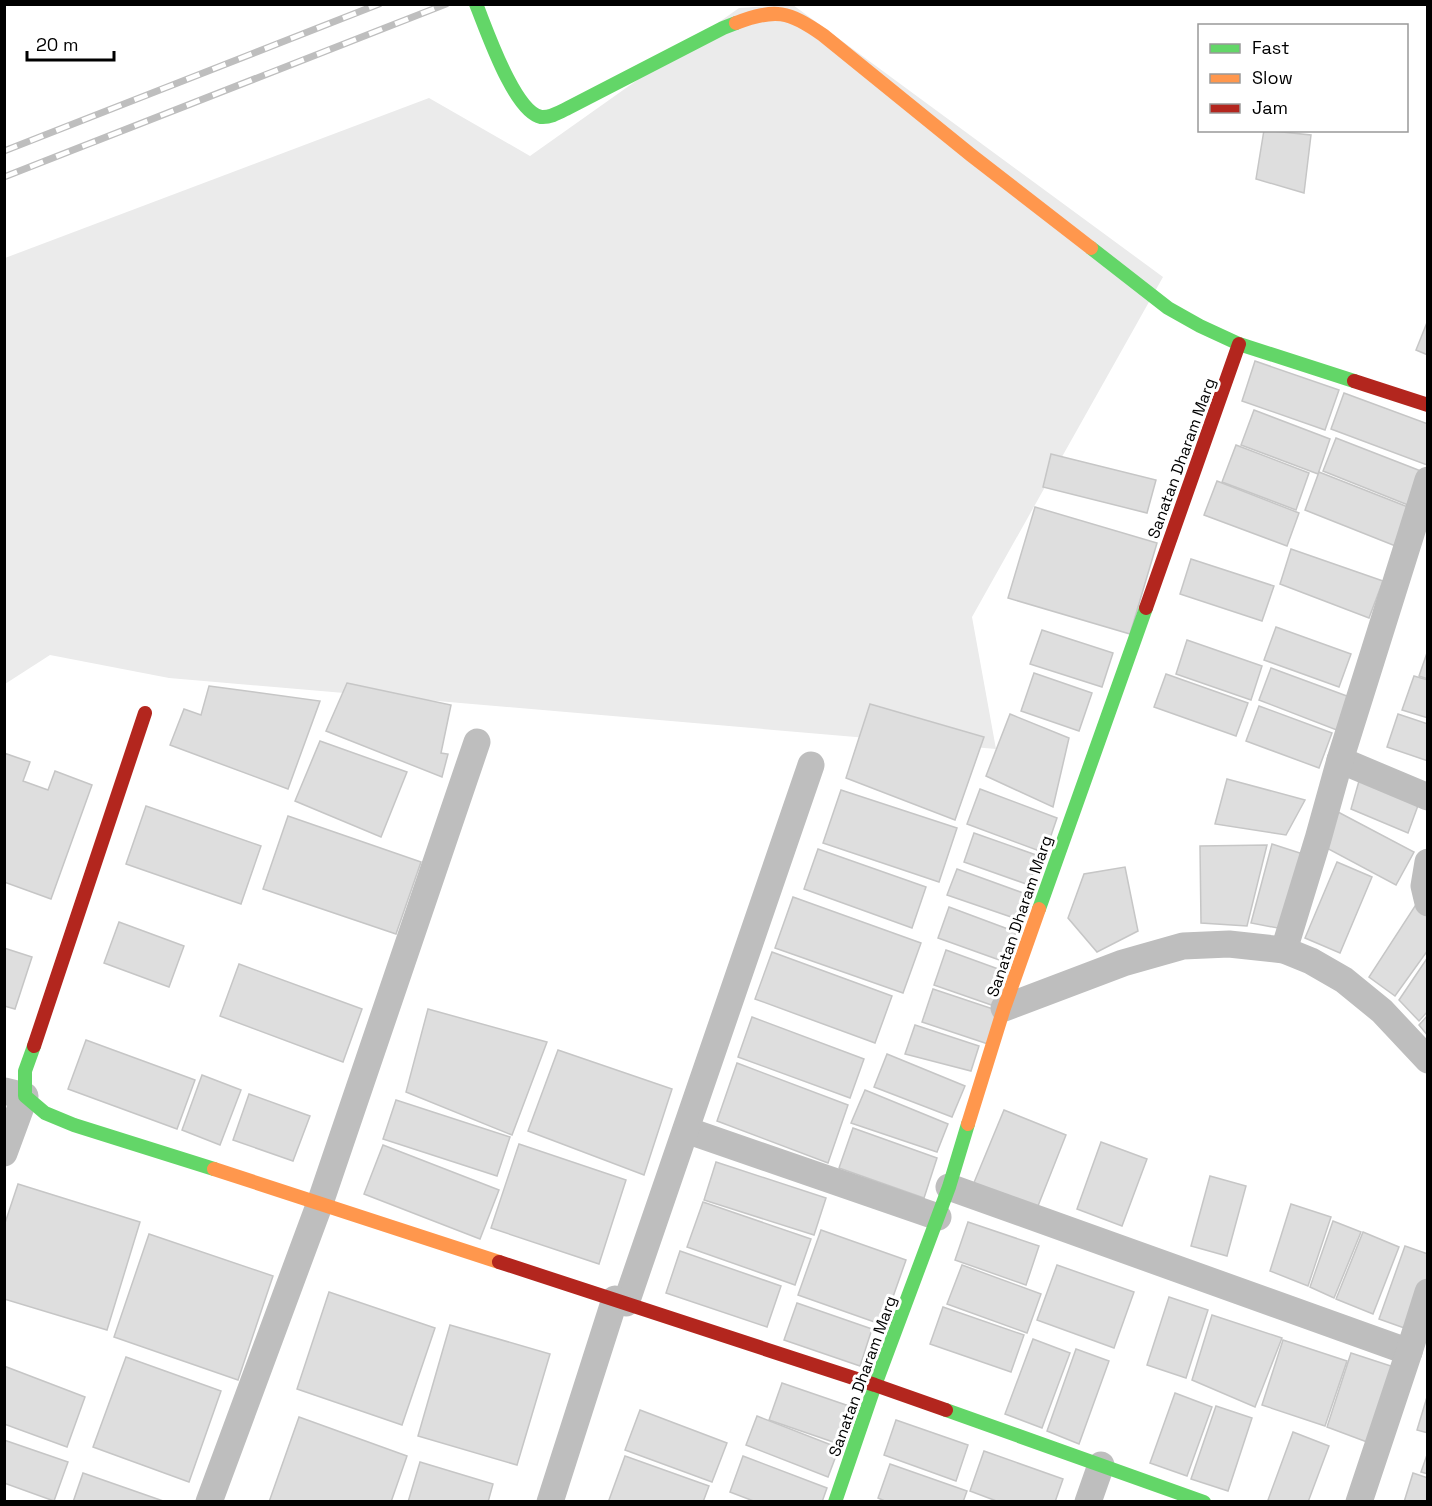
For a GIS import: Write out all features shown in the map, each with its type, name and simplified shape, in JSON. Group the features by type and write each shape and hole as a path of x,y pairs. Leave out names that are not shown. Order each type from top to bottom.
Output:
{"street":[{"path":"476,4 507,80 517,96 528,111 537,116 548,117 744,19 783,13 803,21 1168,308 1239,344 1428,405"},
{"name":"Sanatan Dharam Marg","path":"834,1502 949,1187 1004,1008 1239,344"},
{"path":"1284,950 1340,760 1428,480"},
{"path":"4,1153 15,1094 25,1071 145,712"},
{"path":"209,1502 320,1203 477,742"},
{"path":"1340,760 1428,798"},
{"path":"550,1502 621,1301 686,1130 811,765"},
{"path":"1428,862 1424,886 1428,903"},
{"path":"1004,1008 1123,963 1183,946 1229,944 1284,950 1311,961 1344,980 1382,1011 1428,1060"},
{"path":"15,1094 45,1113 74,1125 875,1385 1204,1502"},
{"path":"686,1130 938,1217"},
{"path":"949,1187 1409,1352"},
{"path":"1359,1502 1428,1293"},
{"path":"1088,1502 1101,1465"}],"shaded area":[{"path":"793,5 1163,277 972,617 996,749 169,678 50,655 5,684 5,258 429,98 530,156 739,8"}],"building":[{"path":"1264,132 1311,135 1304,193 1256,179"},
{"path":"1428,320 1428,355 1416,350"},
{"path":"1255,361 1339,390 1325,430 1242,401"},
{"path":"1344,393 1428,424 1427,465 1331,429"},
{"path":"1254,410 1330,439 1318,474 1241,445"},
{"path":"1336,438 1426,473 1413,507 1323,471"},
{"path":"1236,445 1309,473 1296,510 1222,482"},
{"path":"1051,454 1156,480 1147,513 1043,487"},
{"path":"1319,472 1413,509 1398,547 1305,510"},
{"path":"1217,481 1299,513 1287,546 1204,515"},
{"path":"1035,507 1157,543 1130,634 1008,598"},
{"path":"1291,549 1383,581 1369,618 1280,584"},
{"path":"1191,559 1274,586 1262,621 1180,594"},
{"path":"1276,627 1351,654 1339,687 1264,660"},
{"path":"1042,630 1113,653 1102,687 1030,664"},
{"path":"1187,640 1262,666 1251,700 1176,674"},
{"path":"1428,650 1428,679 1419,676"},
{"path":"1271,668 1355,699 1342,732 1259,700"},
{"path":"1034,673 1092,693 1079,731 1021,711"},
{"path":"1166,674 1248,703 1236,736 1154,707"},
{"path":"1414,676 1428,680 1428,718 1402,710"},
{"path":"347,683 451,705 441,753 448,754 442,777 326,731"},
{"path":"209,686 320,701 288,789 170,745 184,709 201,715"},
{"path":"870,704 984,737 955,820 846,778"},
{"path":"1259,706 1332,733 1319,768 1246,741"},
{"path":"1010,714 1069,738 1053,807 986,776"},
{"path":"1398,714 1428,724 1428,761 1387,747"},
{"path":"320,741 407,772 381,837 295,801"},
{"path":"4,753 30,762 23,781 48,790 55,771 92,785 51,899 4,882"},
{"path":"1227,779 1305,800 1286,835 1215,824"},
{"path":"1359,781 1420,800 1408,833 1351,809"},
{"path":"980,789 1057,818 1045,853 967,824"},
{"path":"841,790 957,828 939,882 823,843"},
{"path":"146,806 261,846 241,904 126,864"},
{"path":"1338,812 1414,852 1396,885 1321,845"},
{"path":"288,816 421,862 396,934 263,889"},
{"path":"974,833 1039,856 1029,885 964,862"},
{"path":"1272,844 1306,855 1283,929 1251,923"},
{"path":"1267,845 1247,926 1201,923 1200,846"},
{"path":"818,849 926,887 912,928 804,889"},
{"path":"1337,862 1372,877 1340,953 1305,938"},
{"path":"1125,867 1138,931 1097,952 1068,918 1084,874"},
{"path":"957,869 1026,894 1017,919 947,895"},
{"path":"793,897 921,943 903,993 775,948"},
{"path":"1417,903 1428,912 1428,950 1395,996 1369,977"},
{"path":"949,907 1016,932 1005,962 938,938"},
{"path":"119,922 184,946 169,987 104,963"},
{"path":"4,948 32,957 15,1009 4,1006"},
{"path":"946,950 1012,974 1000,1008 934,985"},
{"path":"772,952 892,996 875,1043 755,999"},
{"path":"1428,957 1428,1011 1419,1021 1399,1000"},
{"path":"239,964 362,1009 343,1062 220,1016"},
{"path":"933,989 999,1011 988,1044 922,1022"},
{"path":"428,1009 547,1042 512,1135 406,1092"},
{"path":"1428,1015 1428,1036 1419,1025"},
{"path":"752,1017 864,1059 850,1098 738,1057"},
{"path":"915,1025 979,1046 971,1071 905,1054"},
{"path":"86,1040 195,1080 177,1129 68,1089"},
{"path":"558,1050 672,1089 644,1175 528,1131"},
{"path":"887,1054 965,1086 952,1117 874,1087"},
{"path":"737,1063 848,1105 828,1163 717,1121"},
{"path":"202,1075 241,1090 220,1145 182,1130"},
{"path":"865,1090 948,1124 937,1152 851,1123"},
{"path":"249,1094 310,1116 293,1161 233,1140"},
{"path":"396,1100 510,1137 497,1176 383,1139"},
{"path":"1004,1110 1066,1135 1036,1211 973,1185"},
{"path":"853,1128 937,1158 924,1198 839,1168"},
{"path":"1101,1142 1147,1159 1122,1226 1077,1209"},
{"path":"519,1144 626,1180 599,1264 491,1228"},
{"path":"383,1145 499,1190 480,1239 364,1194"},
{"path":"716,1162 826,1198 814,1235 704,1200"},
{"path":"1210,1176 1246,1186 1227,1256 1191,1246"},
{"path":"18,1184 140,1222 107,1330 4,1299 4,1226"},
{"path":"703,1202 811,1239 795,1285 687,1247"},
{"path":"1291,1204 1331,1217 1308,1286 1270,1271"},
{"path":"1333,1221 1361,1232 1334,1298 1310,1287"},
{"path":"968,1222 1039,1246 1026,1285 955,1260"},
{"path":"821,1230 906,1260 883,1325 798,1295"},
{"path":"1363,1232 1399,1247 1373,1314 1336,1299"},
{"path":"149,1234 273,1276 238,1380 114,1337"},
{"path":"1405,1246 1428,1254 1428,1281 1410,1330 1379,1319"},
{"path":"680,1251 781,1286 767,1327 666,1293"},
{"path":"962,1265 1041,1294 1027,1333 947,1304"},
{"path":"1057,1265 1134,1292 1114,1348 1037,1320"},
{"path":"329,1292 435,1328 402,1425 297,1389"},
{"path":"1169,1297 1208,1310 1186,1378 1147,1365"},
{"path":"797,1303 872,1329 860,1366 784,1340"},
{"path":"943,1307 1024,1335 1011,1372 930,1344"},
{"path":"1212,1315 1282,1338 1255,1407 1192,1380"},
{"path":"450,1325 550,1354 517,1465 418,1436"},
{"path":"1033,1339 1070,1353 1042,1428 1005,1414"},
{"path":"1283,1340 1347,1361 1325,1426 1262,1405"},
{"path":"1076,1349 1109,1361 1079,1444 1047,1431"},
{"path":"1351,1353 1400,1369 1375,1445 1327,1427"},
{"path":"126,1357 221,1391 189,1482 93,1447"},
{"path":"4,1366 85,1397 67,1447 4,1424"},
{"path":"782,1383 852,1407 839,1444 769,1420"},
{"path":"1175,1393 1212,1407 1187,1476 1150,1463"},
{"path":"1428,1397 1428,1433 1417,1430"},
{"path":"1216,1406 1252,1418 1228,1491 1191,1479"},
{"path":"640,1410 727,1443 712,1482 625,1450"},
{"path":"757,1416 839,1448 828,1477 746,1445"},
{"path":"299,1417 407,1456 391,1502 269,1502"},
{"path":"896,1420 968,1445 956,1481 884,1455"},
{"path":"1293,1432 1329,1446 1308,1502 1273,1502 1268,1500"},
{"path":"4,1440 68,1462 54,1501 4,1483"},
{"path":"984,1451 1063,1479 1055,1502 999,1502 970,1491"},
{"path":"1428,1452 1428,1474 1421,1472"},
{"path":"625,1456 709,1486 703,1502 612,1502 609,1500"},
{"path":"743,1456 827,1488 822,1502 756,1502 730,1492"},
{"path":"420,1462 493,1484 488,1502 408,1502"},
{"path":"890,1464 967,1491 963,1502 887,1502 878,1498"},
{"path":"83,1473 166,1502 73,1502"},
{"path":"1413,1473 1428,1478 1428,1502 1404,1502"}],"railway":[{"path":"4,151 379,4"},
{"path":"4,177 446,4"}],"traffic: fast":[{"path":"476,4 511,85 531,112 541,117 558,113 736,23"},
{"path":"1091,248 1168,308 1200,326 1239,344 1354,381"},
{"path":"1039,909 1146,608"},
{"path":"34,1046 25,1071 25,1096 45,1113 74,1125 214,1169"},
{"path":"835,1502 875,1385 949,1187 968,1124"},
{"path":"946,1410 1204,1502"}],"traffic: slow":[{"path":"736,23 762,15 781,14 811,27 1091,248"},
{"path":"968,1124 1004,1008 1039,909"},
{"path":"214,1169 499,1262"}],"traffic: jam":[{"path":"1146,608 1239,344"},
{"path":"1354,381 1428,405"},
{"path":"34,1046 145,713"},
{"path":"499,1262 946,1410"}]}
